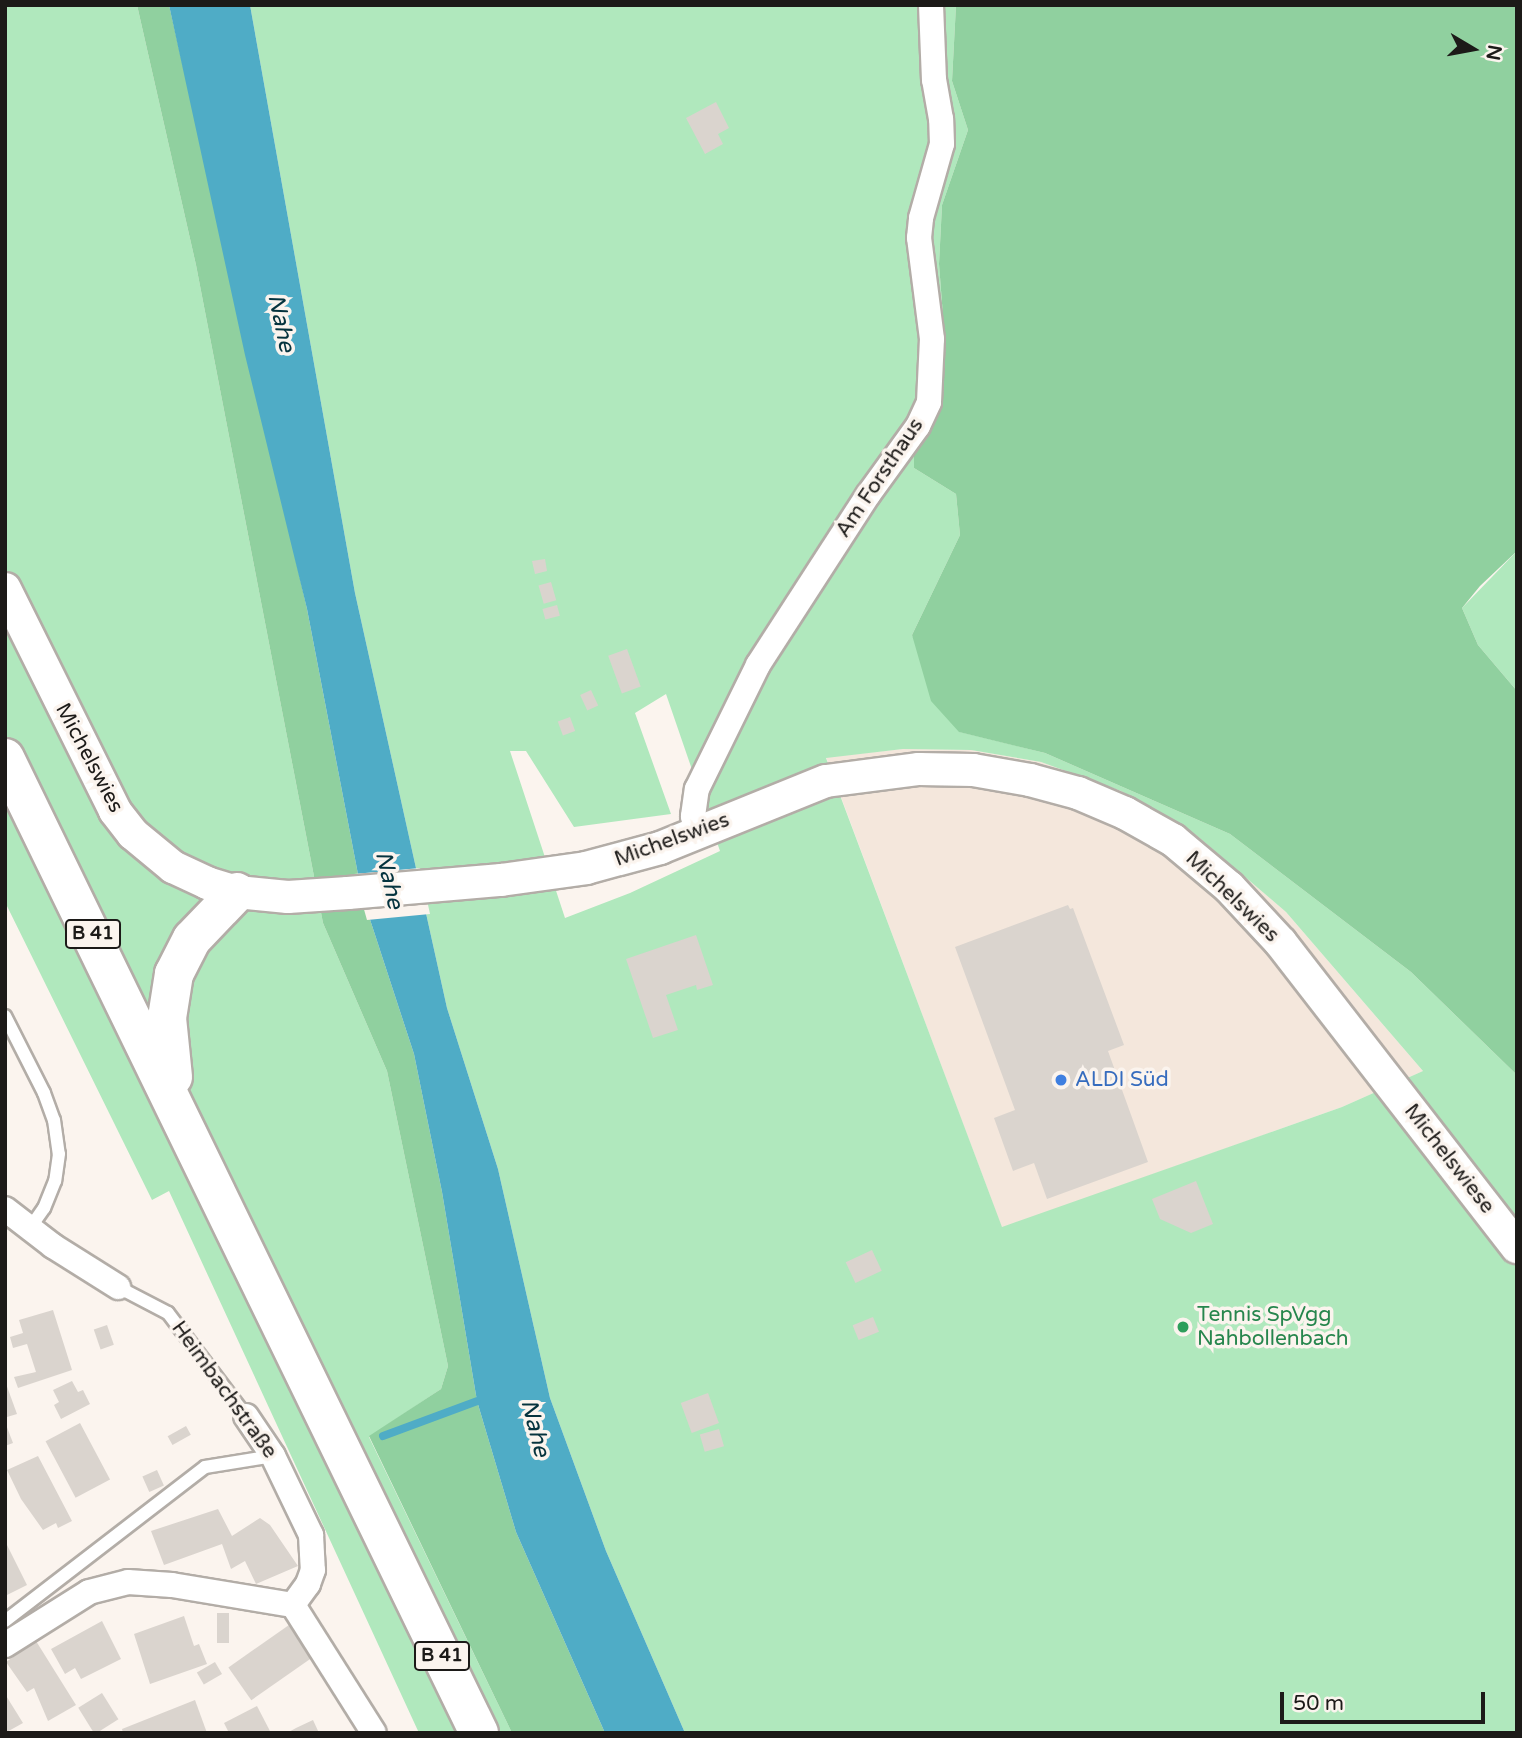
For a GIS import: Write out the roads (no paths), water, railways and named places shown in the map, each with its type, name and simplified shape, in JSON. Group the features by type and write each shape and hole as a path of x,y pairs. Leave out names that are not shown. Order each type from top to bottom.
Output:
{"main road":[{"name":"B 41","path":"5,758 479,1733"},
{"path":"177,1111 167,1018 174,974 192,939 237,892"}],"street":[{"name":"Am Forsthaus","path":"697,834 692,816 697,789 758,665 860,506 918,426 929,402 932,339 919,238 921,218 942,144 942,119 934,80 931,5"},
{"name":"Michelswies","path":"5,589 115,811 133,834 173,867 237,892 288,897 501,880 625,860 697,834 826,781 863,774 919,769 973,770 1030,780 1079,793 1125,813 1173,840 1229,887 1281,943 1381,1072"},
{"name":"Michelswiese","path":"1381,1072 1517,1247"},
{"name":"Heimbachstraße","path":"5,1209 52,1247 118,1287"},
{"name":"Heimbachstraße","path":"246,1416 273,1456 311,1535 314,1554 308,1584 293,1605"},
{"path":"5,1645 89,1592 128,1582 172,1585 293,1605 374,1733"}],"lane":[{"path":"5,1016 44,1093 54,1119 59,1154 55,1181 44,1208 30,1228"},
{"name":"Heimbachstraße","path":"118,1287 168,1313 246,1416"},
{"path":"5,1621 205,1467 273,1456"}],"water":[{"name":"Nahe","path":"169,5 250,5 355,593 447,1008 498,1169 550,1398 606,1551 685,1733 605,1733 516,1532 477,1401 442,1192 414,1054 362,895 307,609 245,355"}],"waterway":[{"path":"383,1436 477,1401"}],"place":[{"name":"ALDI Süd","path":"1061,1080"},
{"name":"Tennis SpVgg Nahbollenbach","path":"1183,1327"}]}
